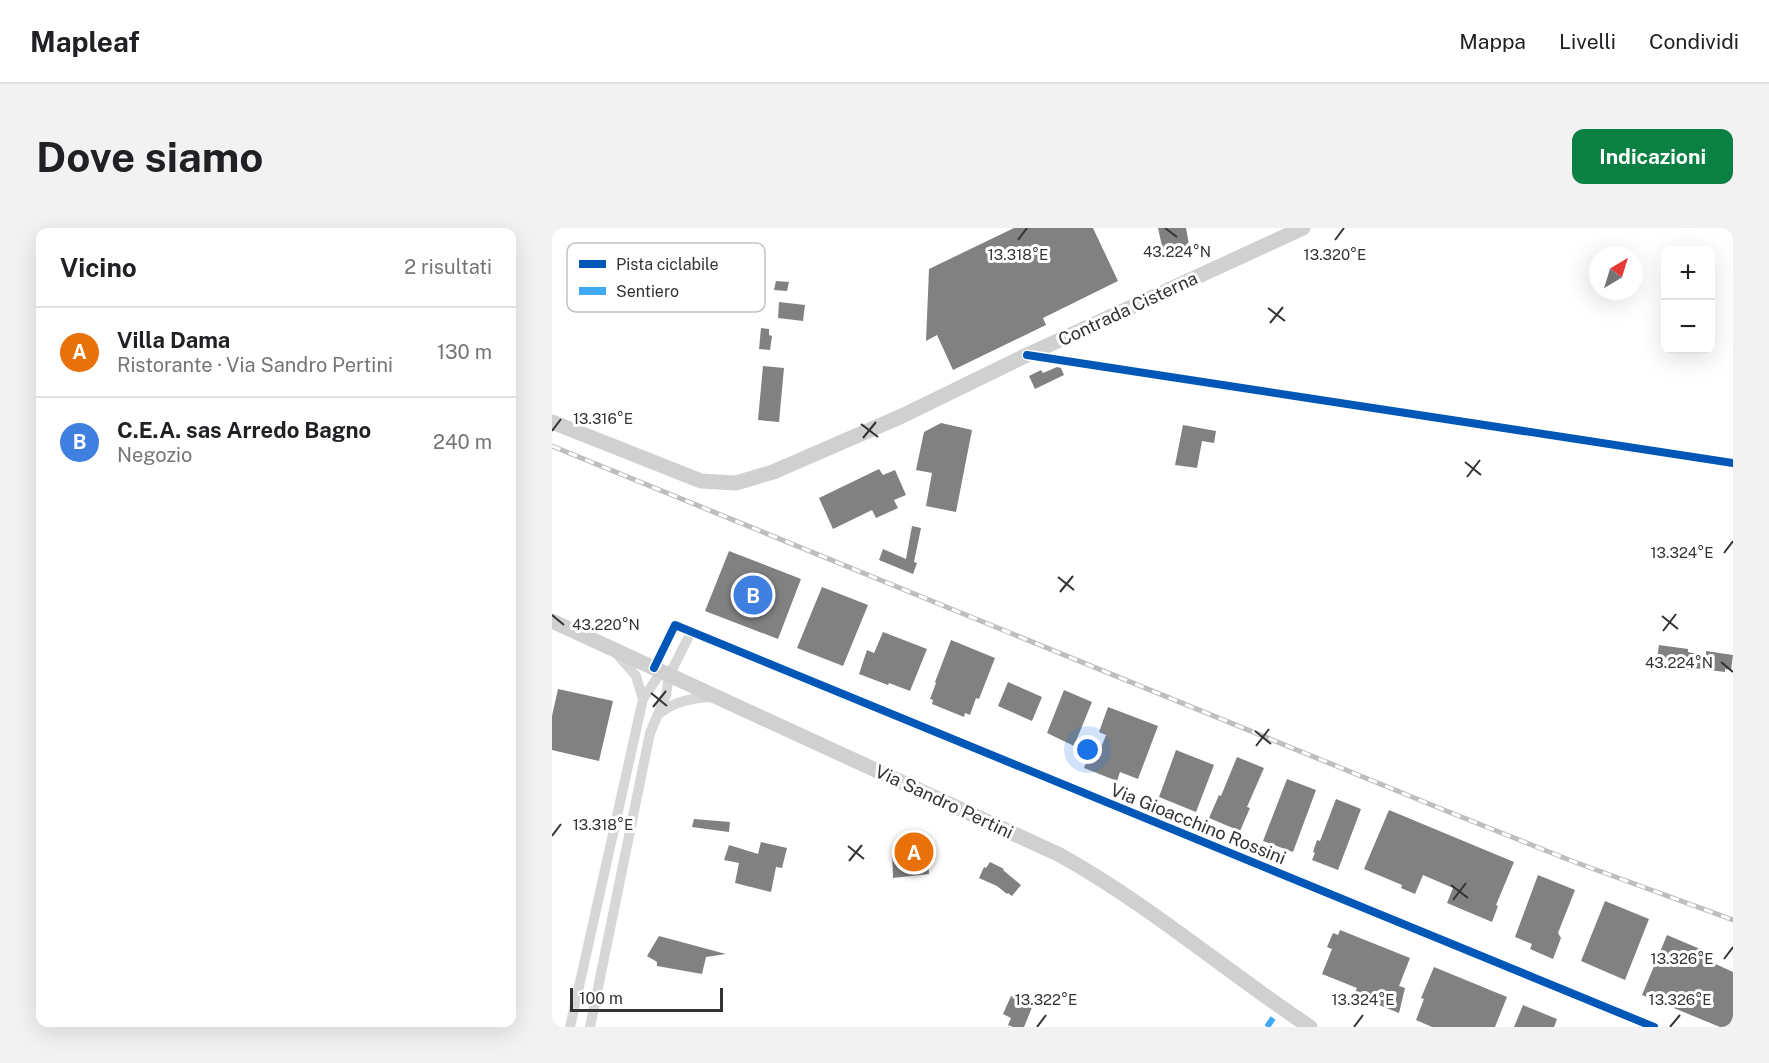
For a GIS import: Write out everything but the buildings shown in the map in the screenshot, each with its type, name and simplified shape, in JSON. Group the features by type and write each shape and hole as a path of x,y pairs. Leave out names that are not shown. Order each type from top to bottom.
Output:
{"main road":[{"name":"Contrada Cisterna","path":"552,422 701,481 736,483 773,472 902,416 1027,355 1303,228"},
{"name":"Via Sandro Pertini","path":"552,621 1068,860 1121,892 1311,1027"}],"street":[{"path":"1027,355 1733,463"},
{"name":"Via Gioacchino Rossini","path":"662,672 675,625 1654,1027"},
{"path":"570,1027 643,699 691,632"},
{"path":"612,649 636,676 643,699"},
{"path":"590,1027 650,733 666,695 662,672"},
{"path":"659,714 682,701 699,697 715,697"}],"railway":[{"path":"552,446 1449,812 1572,861 1733,920"}],"marked path":[{"path":"1267,1027 1273,1018"}],"cycle path":[{"path":"1027,355 1733,463"},
{"path":"654,668 675,625 1654,1027"}],"place":[{"name":"C.E.A. sas Arredo Bagno","path":"753,595"},
{"name":"Villa Dama","path":"914,852"}]}
